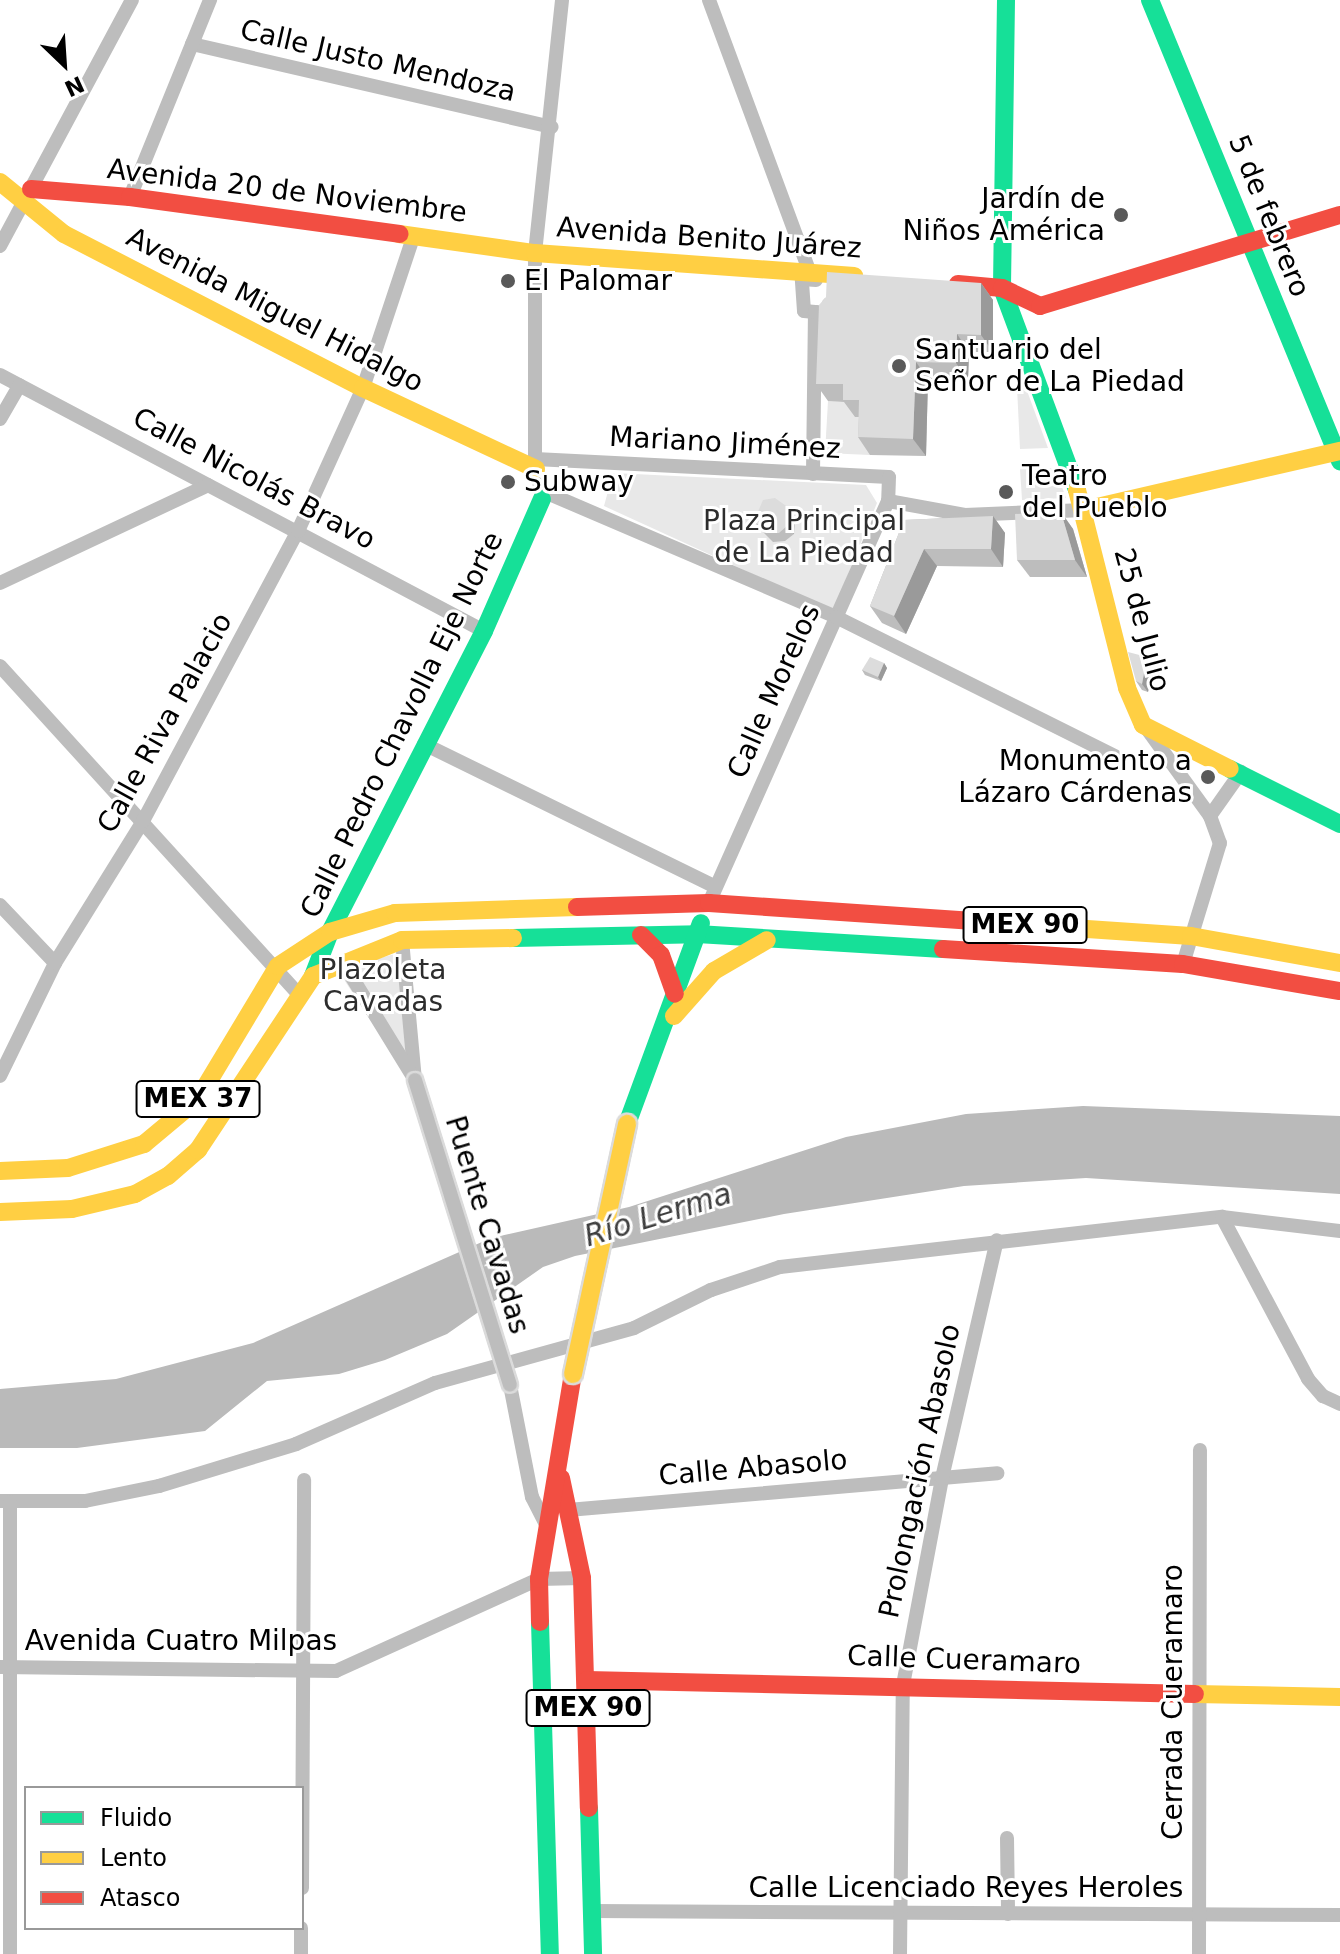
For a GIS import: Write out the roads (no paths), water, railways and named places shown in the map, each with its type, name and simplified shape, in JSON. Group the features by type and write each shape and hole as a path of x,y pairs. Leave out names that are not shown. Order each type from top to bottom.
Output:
{"street":[{"path":"0,246 132,0"},
{"path":"130,197 210,0"},
{"path":"562,0 552,127 535,253 536,464 541,494 836,617 1115,756"},
{"path":"709,0 813,275 830,281 828,313 815,312 813,474"},
{"path":"1002,288 1006,0"},
{"name":"5 de febrero","path":"1150,0 1339,455"},
{"name":"Calle Justo Mendoza","path":"192,44 552,127"},
{"name":"Avenida Miguel Hidalgo","path":"0,182 28,196 64,234 363,388 536,464"},
{"name":"Avenida 20 de Noviembre","path":"28,196 130,197 535,253"},
{"path":"940,283 1002,288 1040,306 1251,246 1340,215"},
{"name":"Calle Riva Palacio","path":"0,1076 55,963 143,821 298,531 363,388 414,235"},
{"name":"Avenida Benito Juárez","path":"535,253 878,278"},
{"name":"25 de Julio","path":"1002,288 1084,510 1127,688 1143,725 1210,816"},
{"name":"Calle Nicolás Bravo","path":"0,375 484,631"},
{"path":"0,419 20,385"},
{"path":"888,501 965,515 1084,510 1339,455"},
{"name":"Mariano Jiménez","path":"536,464 889,477 888,501"},
{"path":"0,583 208,485"},
{"name":"Calle Pedro Chavolla Eje Norte","path":"313,976 330,932 484,631 541,494"},
{"name":"Calle Morelos","path":"711,894 888,501"},
{"path":"0,666 278,966 298,993"},
{"path":"1143,725 1340,824"},
{"path":"424,744 711,894"},
{"path":"1183,964 1218,859 1220,843 1210,816 1241,772"},
{"name":"MEX 37","path":"0,1171 44,1171 108,1159 144,1144 171,1125 198,1099 278,966 297,949 330,932 395,913 711,894"},
{"name":"MEX 90","path":"550,1954 539,1579 547,1526 573,1374 627,1124 711,894 1191,936 1340,963"},
{"path":"0,905 55,963"},
{"name":"MEX 37","path":"0,1212 72,1209 135,1194 168,1176 198,1150 298,993 313,976 342,961 402,940 697,934"},
{"name":"MEX 90","path":"697,934 1183,964 1340,991"},
{"path":"641,935 661,955 675,994"},
{"name":"MEX 90","path":"659,1036 714,971 771,938"},
{"path":"402,940 415,1080"},
{"path":"342,961 415,1080"},
{"name":"Puente Cavadas","path":"415,1080 510,1385 532,1497 547,1526"},
{"path":"10,1954 4,1667 5,1501 85,1501 159,1486 265,1454 435,1383 634,1328 711,1290 780,1267 997,1240 1222,1217 1340,1231"},
{"path":"1222,1217 1308,1379 1323,1396 1340,1404"},
{"name":"Prolongación Abasolo","path":"900,1954 903,1685 942,1478 997,1240"},
{"name":"Cerrada Cueramaro","path":"1199,1954 1200,1450"},
{"name":"MEX 90","path":"558,1465 582,1578 593,1954"},
{"name":"Calle Abasolo","path":"568,1510 997,1473"},
{"path":"304,1480 304,1786"},
{"name":"Avenida Cuatro Milpas","path":"4,1667 306,1673 357,1666 539,1579 582,1578"},
{"name":"Calle Cueramaro","path":"587,1680 1340,1697"},
{"path":"1007,1838 1008,1914"},
{"name":"Calle Licenciado Reyes Heroles","path":"592,1911 1340,1915"},
{"path":"301,1930 301,1954"}],"water":[{"name":"Río Lerma","path":"1083,1106 1340,1116 1340,1194 1086,1178 964,1186 784,1214 575,1256 543,1267 447,1334 385,1360 339,1374 267,1381 205,1431 77,1448 0,1448 0,1389 116,1379 253,1343 491,1238 629,1207 846,1137 966,1114"}],"place":[{"name":"Jardín de Niños América","path":"1121,215"},
{"name":"El Palomar","path":"508,281"},
{"name":"Santuario del Señor de La Piedad","path":"899,366"},
{"name":"Subway","path":"508,482"},
{"name":"Teatro del Pueblo","path":"1006,492"},
{"name":"Monumento a Lázaro Cárdenas","path":"1208,777"}],"park label":[{"name":"Plaza Principal de La Piedad","path":"804,537"},
{"name":"Plazoleta Cavadas","path":"383,986"}]}
